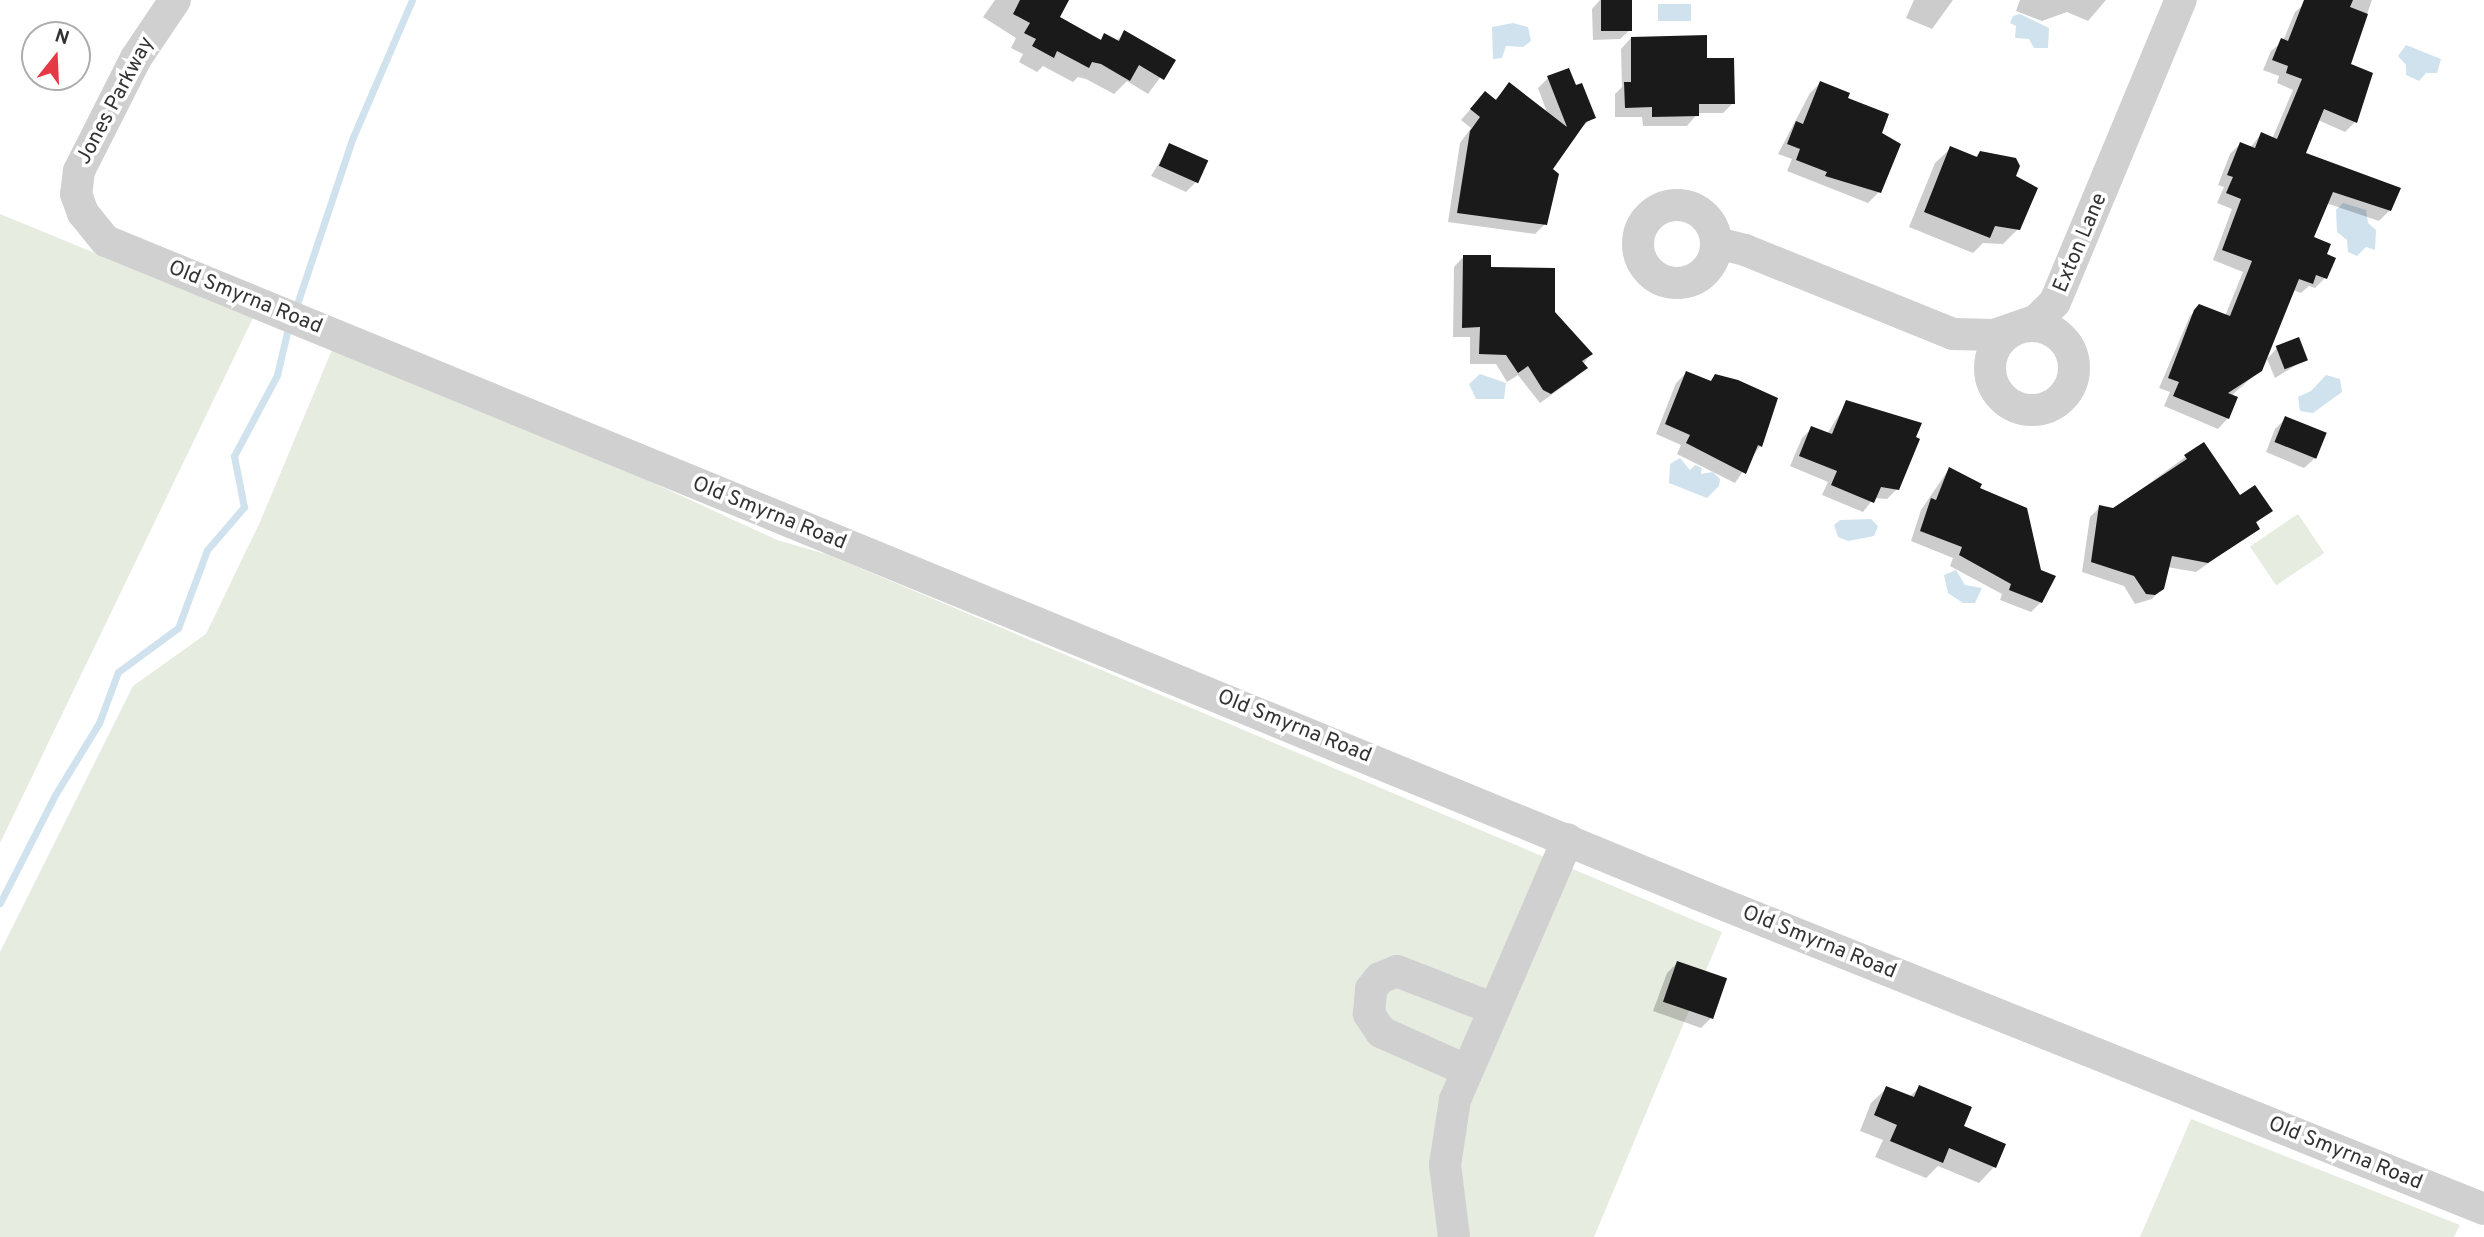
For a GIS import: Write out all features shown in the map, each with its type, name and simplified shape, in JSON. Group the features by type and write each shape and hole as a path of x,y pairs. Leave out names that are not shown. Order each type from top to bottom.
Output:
{"street":[{"name":"Jones Parkway","path":"106,241 83,213 76,194 79,171 136,58 175,0"},
{"name":"Exton Lane","path":"1717,243 1745,250 1953,334 1981,337 2016,329 2044,315 2055,302 2181,0"},
{"name":"Old Smyrna Road","path":"106,241 1568,839 2484,1209"},
{"path":"1454,1237 1446,1186 1446,1143 1466,1070 1568,839"},
{"path":"1466,1070 1381,1032 1369,1014 1371,989 1385,975 1405,973 1494,1009"}],"shaded area":[{"path":"0,214 253,318 0,843"},
{"path":"332,350 621,468 777,540 829,555 1722,932 1594,1237 0,1237 0,952 133,686 206,634 260,522"},
{"path":"2298,514 2324,553 2276,585 2250,546"},
{"path":"2191,1119 2460,1225 2454,1237 2140,1237"}],"water":[{"path":"1658,4 1691,4 1691,21 1658,21"},
{"path":"2020,14 2049,28 2048,48 2034,48 2029,39 2015,38 2016,26 2010,23 2013,16"},
{"path":"1513,23 1528,27 1531,41 1523,47 1506,46 1502,58 1493,59 1492,27"},
{"path":"2406,45 2441,59 2437,73 2426,73 2419,81 2406,75 2406,65 2398,56"},
{"path":"2343,203 2366,210 2368,223 2376,230 2375,250 2366,247 2357,256 2348,252 2347,240 2337,232 2336,210"},
{"path":"1480,374 1506,383 1504,399 1476,399 1469,384"},
{"path":"2326,375 2340,379 2342,392 2313,413 2300,411 2298,397 2311,391"},
{"path":"1680,458 1690,470 1695,465 1702,468 1701,474 1713,472 1720,479 1719,486 1707,498 1669,483 1670,464"},
{"path":"1871,519 1878,526 1874,536 1848,541 1838,537 1834,525 1840,520"},
{"path":"1956,570 1965,585 1982,588 1975,603 1963,603 1948,593 1944,575"}],"building":[{"path":"1020,0 1069,0 1060,17 1101,40 1104,33 1119,41 1124,30 1176,60 1164,80 1139,65 1130,81 1101,64 1092,62 1089,68 1057,51 1054,58 1032,46 1036,39 1024,33 1030,23 1013,14"},
{"path":"1601,0 1632,0 1632,31 1601,31"},
{"path":"2304,0 2353,0 2350,7 2368,14 2351,64 2373,73 2357,123 2324,109 2306,153 2401,188 2391,211 2333,192 2314,237 2331,244 2327,254 2336,258 2327,279 2316,275 2313,284 2299,279 2262,371 2228,393 2238,397 2229,419 2173,396 2179,382 2168,378 2194,310 2199,304 2230,316 2252,261 2222,250 2241,199 2226,193 2233,177 2227,175 2240,142 2255,148 2261,132 2277,139 2302,79 2286,73 2288,66 2272,60 2281,38 2288,41"},
{"path":"1707,35 1707,58 1734,58 1735,104 1699,104 1699,116 1652,117 1652,107 1625,108 1624,82 1631,82 1631,37"},
{"path":"1569,68 1576,85 1582,83 1596,118 1586,122 1553,169 1559,174 1547,225 1457,213 1470,131 1480,117 1470,109 1485,91 1496,100 1509,82 1567,127 1547,76"},
{"path":"1820,81 1850,93 1848,98 1889,114 1882,133 1901,144 1881,193 1825,176 1827,172 1796,160 1800,149 1787,144 1796,121 1803,124"},
{"path":"1169,143 1208,160 1198,183 1159,166"},
{"path":"1950,146 1977,157 1980,151 2016,158 2020,166 2016,176 2038,188 2020,230 1995,226 1990,238 1924,212"},
{"path":"1463,255 1491,255 1491,267 1555,268 1555,312 1593,354 1582,361 1588,368 1551,394 1543,390 1528,366 1518,373 1506,355 1479,354 1480,327 1462,328"},
{"path":"2299,337 2308,360 2285,369 2276,346"},
{"path":"1686,371 1711,381 1715,374 1738,380 1778,398 1762,447 1758,445 1746,474 1686,443 1690,435 1665,424"},
{"path":"1846,400 1922,423 1916,437 1920,439 1899,490 1881,487 1874,503 1831,485 1837,471 1799,456 1811,426 1832,434"},
{"path":"2285,416 2327,433 2316,459 2275,442"},
{"path":"2204,442 2240,495 2255,485 2273,511 2256,522 2260,529 2208,563 2172,556 2164,589 2155,595 2146,594 2134,576 2091,562 2099,505 2113,508 2187,459 2184,455"},
{"path":"1949,467 1982,484 1980,488 2027,508 2041,570 2056,576 2042,603 2009,590 2011,584 1959,555 1962,547 1920,531 1931,498 1936,500"},
{"path":"1677,961 1727,978 1713,1019 1663,1002"},
{"path":"1919,1085 1972,1107 1964,1126 2006,1144 1996,1168 1949,1148 1943,1163 1890,1141 1897,1125 1874,1115 1886,1086 1914,1097"}],"waterway":[{"path":"295,310 353,137 412,0"},
{"path":"0,903 55,795 99,723 118,672 178,628 207,550 244,507 234,456 277,375 289,324"}]}
